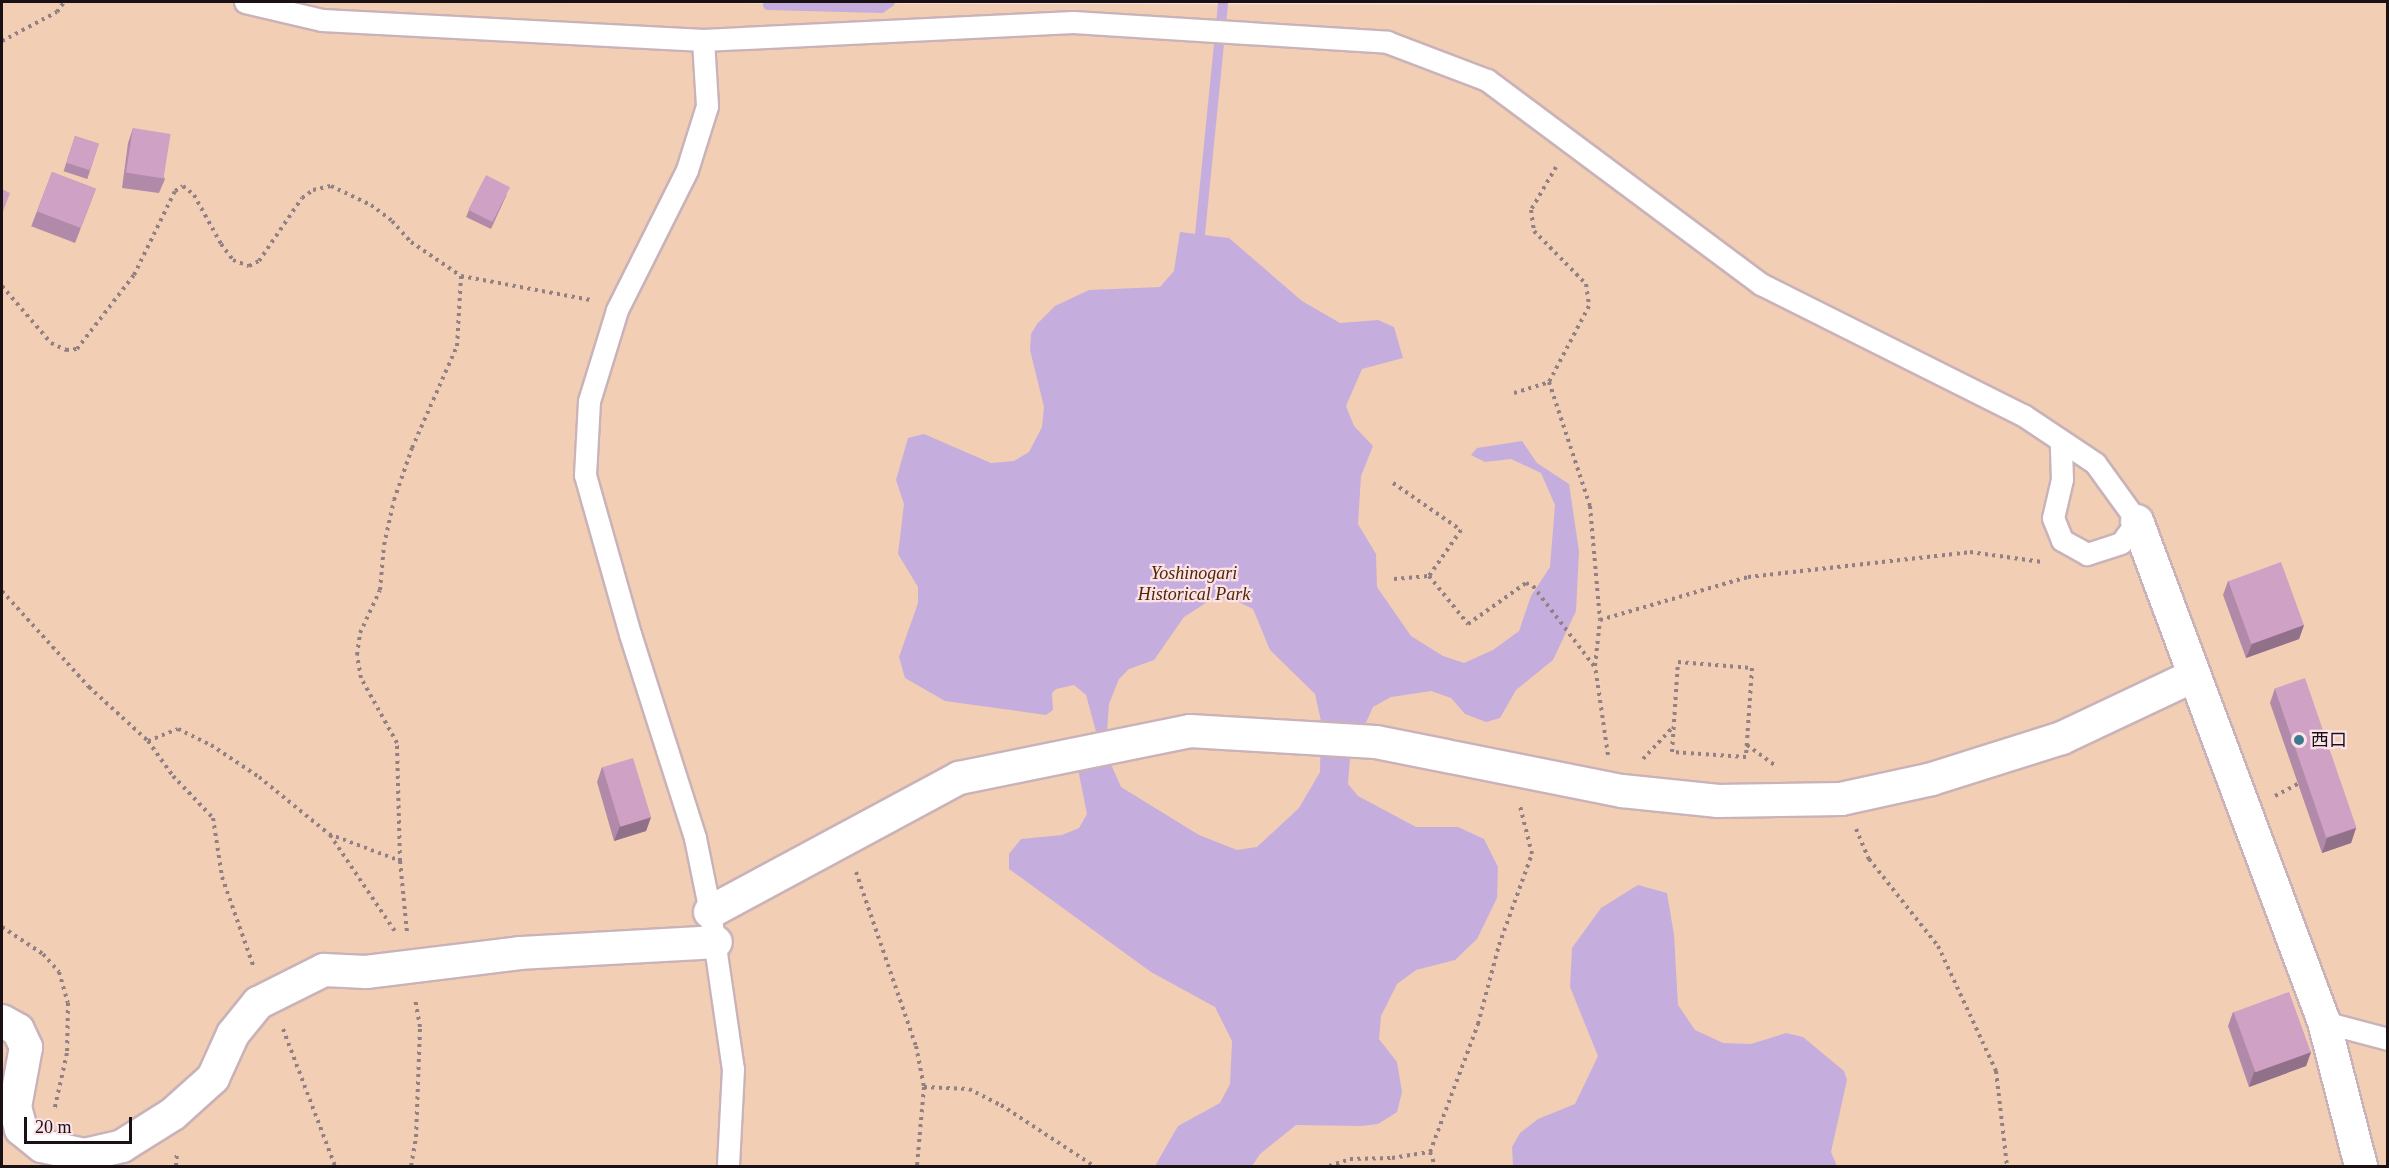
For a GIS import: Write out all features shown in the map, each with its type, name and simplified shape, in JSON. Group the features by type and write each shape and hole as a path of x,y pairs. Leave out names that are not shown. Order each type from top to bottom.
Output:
{"street":[{"path":"2137,521 2324,1022 2361,1167"},
{"path":"710,912 959,778 1190,731 1376,742 1613,789 1718,801 1841,799 1932,779 2062,738 2193,676"},
{"path":"2,1022 18,1030 26,1047 15,1107 21,1129 38,1156 84,1155 112,1148 173,1114 213,1078 233,1034 258,1002 324,969 366,972 409,957 716,942"}],"lane":[{"path":"245,2 322,20 703,40 1073,22 1387,42 1487,80 1761,284 2023,415 2095,463 2137,521 2121,543 2087,554 2062,540 2052,518 2062,479 2061,441"},
{"path":"703,40 707,106 687,170 619,306 589,401 585,475 630,634 695,838 716,942 733,1070 728,1167"},
{"path":"2324,1022 2388,1039"}],"path":[{"path":"2,41 57,12 64,2"},
{"path":"1514,393 1549,382 1589,306 1586,284 1534,231 1531,210 1570,143"},
{"path":"2,286 51,343 66,350 76,349 134,275 175,190 183,186 194,195 233,260 249,266 259,261 302,198 313,190 331,186 371,205 392,221 411,243 461,276 619,306"},
{"path":"411,1167 416,1137 420,1027 409,957 400,861 397,743 361,678 357,655 360,633 380,590 394,500 412,448 457,346 461,276"},
{"path":"1549,382 1590,506 1600,620 1594,666 1613,789"},
{"path":"1393,483 1461,530 1429,576"},
{"path":"1600,620 1748,577 1970,552 2048,563"},
{"path":"1429,576 1468,624 1526,583 1533,586 1594,666"},
{"path":"1394,579 1429,576"},
{"path":"2,591 89,687 148,741 173,776 213,818 222,877 247,955 270,995 326,1135 335,1167"},
{"path":"1678,662 1752,668 1747,745 1746,757 1672,752 1678,662"},
{"path":"148,741 178,729 211,745 259,777 329,834 409,957"},
{"path":"1435,1167 1430,1152 1478,1024 1499,945 1532,854 1523,812 1498,766"},
{"path":"1841,799 1869,859 1938,946 1996,1071 2007,1167"},
{"path":"329,834 400,861"},
{"path":"844,838 915,1046 924,1087 916,1167"},
{"path":"924,1087 969,1089 1001,1105 1094,1167"},
{"path":"1329,1167 1350,1159 1392,1158 1430,1152"}],"green space":[{"name":"Yoshinogari Historical Park","path":"2,2 1613,5 2387,2 2387,1166 2,1166"}],"shaded area":[{"path":"1180,232 1229,238 1302,301 1340,323 1378,320 1394,327 1403,358 1362,369 1346,406 1354,426 1373,446 1361,476 1358,524 1376,554 1377,587 1411,636 1443,656 1464,663 1493,650 1519,631 1531,596 1550,567 1555,505 1541,473 1511,459 1485,462 1471,455 1477,448 1522,441 1537,463 1569,484 1579,551 1576,611 1553,660 1516,690 1500,718 1486,722 1465,714 1451,698 1431,691 1391,697 1373,707 1350,758 1348,784 1358,796 1416,827 1458,827 1484,839 1498,867 1497,898 1477,939 1455,960 1416,970 1397,984 1381,1016 1379,1039 1397,1062 1402,1092 1397,1112 1378,1124 1296,1125 1260,1154 1252,1166 1155,1166 1178,1126 1220,1103 1230,1084 1232,1041 1215,1007 1151,972 1009,869 1009,854 1021,839 1062,835 1079,828 1087,814 1078,769 1097,735 1086,695 1074,685 1056,689 1052,693 1053,710 1046,715 945,701 905,678 899,657 918,603 918,587 898,554 904,504 896,480 908,438 924,434 991,463 1014,461 1029,452 1042,427 1044,407 1030,350 1031,334 1037,324 1055,306 1089,290 1160,287 1174,271","holes":["1230,598 1253,609 1270,650 1315,694 1321,721 1320,772 1299,808 1257,847 1237,850 1199,835 1121,787 1110,762 1107,731 1109,704 1119,679 1129,669 1154,660 1184,617 1212,599"]},
{"path":"1638,885 1667,893 1674,935 1678,1005 1695,1030 1723,1043 1751,1044 1786,1033 1803,1037 1844,1071 1847,1080 1831,1152 1837,1166 1513,1166 1512,1147 1520,1133 1538,1119 1575,1104 1598,1056 1570,987 1572,948 1601,908"}],"building":[{"path":"133,128 171,134 163,178 126,172"},
{"path":"75,136 99,144 90,170 66,163"},
{"path":"52,172 96,189 81,228 37,211"},
{"path":"486,175 510,187 492,222 468,210"},
{"path":"2,189 10,193 2,214"},
{"path":"2281,562 2304,625 2251,644 2228,581"},
{"name":"西口","path":"2305,678 2356,827 2326,838 2275,688"},
{"path":"633,758 651,817 621,827 602,767"},
{"path":"2289,992 2311,1052 2255,1072 2234,1012"}],"waterway":[{"path":"768,5 881,8 890,2"},
{"path":"1200,234 1223,2"}],"place":[{"name":"西口","path":"2299,740"}]}
